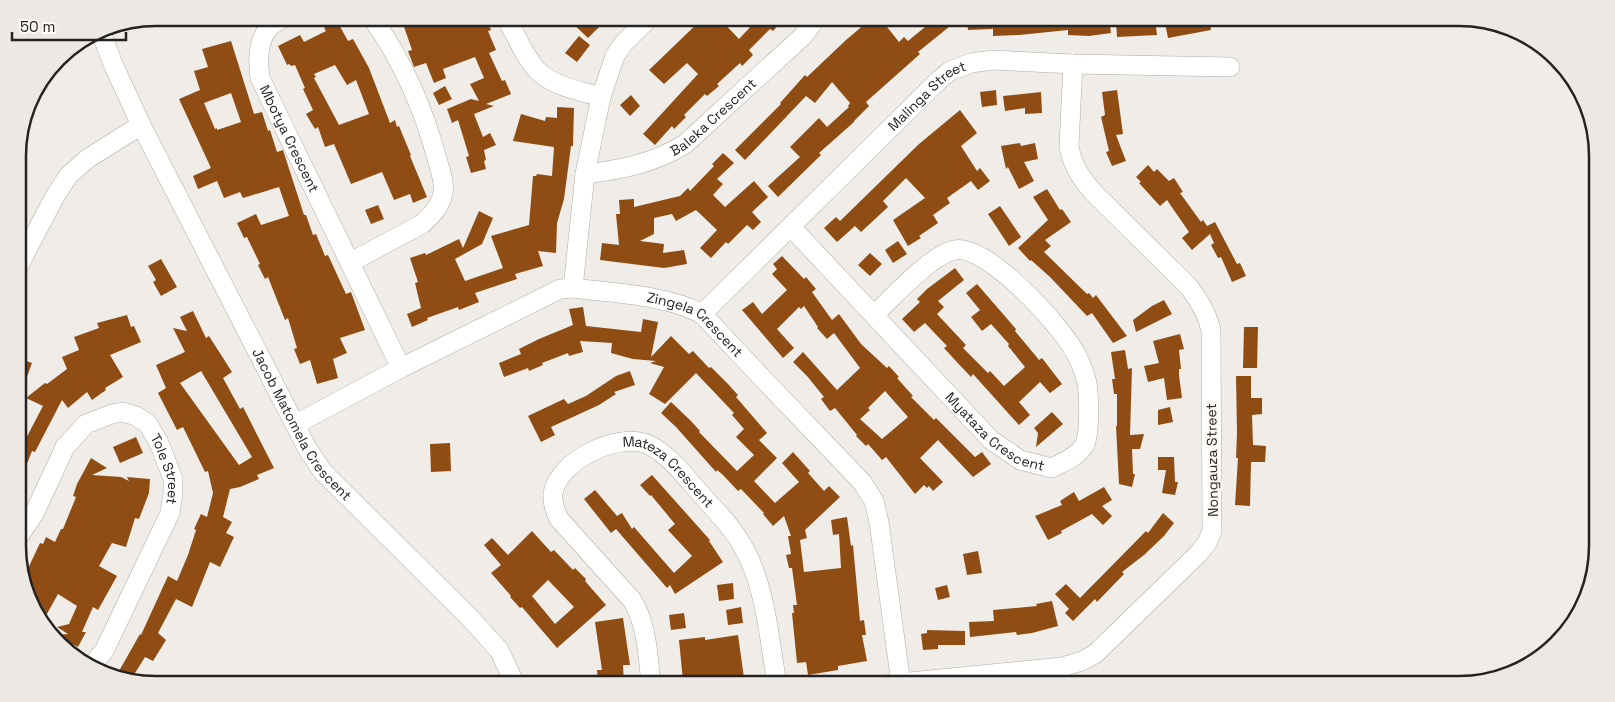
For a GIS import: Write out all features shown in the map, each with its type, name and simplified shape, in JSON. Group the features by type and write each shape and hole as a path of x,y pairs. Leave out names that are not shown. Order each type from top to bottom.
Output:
{"street":[{"name":"Baleka Crescent","path":"585,174 633,166 685,144 803,36 810,26"},
{"name":"Mbotya Crescent","path":"270,27 261,42 258,61 260,78 401,368"},
{"path":"351,262 422,224 432,216 443,194 444,184 423,114 388,42 378,27"},
{"path":"511,27 537,71 564,86 601,97"},
{"path":"573,288 585,174 601,97 615,56 623,44 640,27"},
{"name":"Jacob Matomela Crescent","path":"103,38 141,125 307,448 323,472 493,643 499,650 512,676"},
{"name":"Malinga Street","path":"702,314 950,71 971,63 993,60 1073,64 1230,67"},
{"name":"Nongauza Street","path":"1033,675 1082,661 1095,654 1199,553 1207,544 1212,531 1211,330 1208,317 1199,299 1189,287 1093,192 1074,166 1070,157 1069,146 1073,64"},
{"path":"27,250 54,198 68,176 88,159 141,125"},
{"name":"Myataza Crescent","path":"791,227 991,440 1020,460 1052,468 1073,457 1084,445 1088,434 1087,384 1078,358 1069,341 1058,327 1008,276 984,257 961,249 953,250 940,256 874,314"},
{"name":"Zingela Crescent","path":"296,424 401,368 560,289 573,288 670,301 688,306 702,314 862,482 874,501 879,522 896,675"},
{"name":"Tole Street","path":"26,526 34,514 65,447 86,424 123,412 136,416 148,424 159,443 173,478 170,513 104,651 96,661"},
{"name":"Mateza Crescent","path":"650,676 643,623 639,610 558,519 554,508 553,493 562,475 576,460 598,449 623,441 638,441 661,452 731,528 743,546 760,588 775,676"}],"building":[{"path":"862,26 887,26 899,42 904,37 908,41 926,26 950,26 918,52 920,54 866,102 869,106 819,153 821,155 778,197 768,186 800,157 790,147 819,118 827,127 849,107 850,103 832,82 815,103 806,96 745,160 735,150 781,104 805,75 807,77"},
{"path":"968,26 993,26 993,29 968,30"},
{"path":"993,26 1110,26 1111,33 1089,36 1068,35 1068,30 993,36"},
{"path":"1116,26 1156,26 1157,35 1117,37"},
{"path":"1166,26 1210,26 1211,30 1168,38"},
{"path":"326,27 340,27 348,41 353,39 369,68 390,123 395,120 397,127 399,126 427,197 413,203 410,194 394,200 382,172 351,184 334,144 325,147 318,127 315,129 306,114 313,110 295,65 287,65 278,46 300,35 304,42 326,31 324,28","holes":["335,65 347,85 356,80 369,114 339,125 314,78 316,77 314,74"]},
{"path":"404,27 490,27 491,30 488,31 496,50 489,53 502,81 505,80 511,94 486,104 494,106 474,114 483,137 490,133 496,145 484,150 486,169 471,173 466,157 469,156 458,120 452,123 447,109 471,99 479,101 470,84 484,78 475,57 443,69 446,78 434,83 426,63 414,67 408,51 412,50"},
{"path":"576,27 599,27 588,38"},
{"path":"694,27 727,27 739,39 751,27 777,27 773,31 770,29 749,50 753,55 742,66 740,63 717,84 719,86 707,96 705,94 684,115 686,117 674,129 672,126 655,145 643,134 698,74 687,63 664,84 649,70"},
{"path":"579,36 590,45 577,62 565,53"},
{"path":"231,41 254,114 262,112 277,152 283,150 304,215 306,215 313,235 316,234 325,256 328,255 346,294 351,292 365,330 340,338 347,353 333,359 338,378 317,384 310,360 300,364 294,349 297,348 288,318 285,320 268,277 265,279 247,237 244,238 237,223 256,214 261,225 289,216 279,187 243,198 240,192 224,198 217,181 198,189 193,176 211,168 179,99 200,90 194,71 208,67 202,49","holes":["231,93 241,122 215,129 204,103"]},
{"path":"445,86 452,99 439,105 433,93"},
{"path":"996,90 997,105 982,107 980,92"},
{"path":"1117,90 1123,134 1116,135 1126,161 1112,166 1106,152 1109,151 1101,117 1105,115 1102,92"},
{"path":"1041,92 1042,113 1025,114 1025,108 1005,111 1003,96"},
{"path":"631,95 640,106 630,116 620,105"},
{"path":"557,107 574,108 573,146 571,146 564,199 557,223 556,253 538,251 543,266 515,274 517,279 475,293 479,302 459,310 458,307 427,318 428,320 412,327 407,314 421,308 415,283 418,282 410,258 425,253 426,255 459,239 463,248 479,211 493,218 482,244 455,259 465,281 503,268 491,236 529,225 533,176 537,174 552,176 554,147 513,141 521,114 545,121 546,117 557,118"},
{"path":"960,110 977,133 961,146 977,171 980,168 990,181 978,190 971,181 947,198 950,203 933,215 938,223 919,236 921,238 908,246 893,220 925,198 906,178 883,201 888,207 861,232 855,226 837,242 824,228 836,217 840,221 919,144"},
{"path":"1020,143 1021,146 1035,143 1038,159 1024,162 1034,181 1019,189 1008,167 1006,169 1001,146"},
{"path":"723,153 734,163 717,179 723,184 713,195 725,207 754,181 768,197 752,212 761,222 753,230 747,225 728,244 726,242 711,258 700,248 717,230 696,210 676,221 672,214 654,218 654,234 640,241 664,244 663,253 684,250 687,264 664,268 600,260 602,243 619,245 616,214 620,214 619,200 634,199 634,207 680,196 688,188 690,191 714,166 712,164"},
{"path":"1148,165 1154,172 1157,169 1169,181 1174,178 1183,192 1180,193 1201,222 1203,220 1207,226 1215,222 1237,264 1240,263 1246,276 1232,282 1221,257 1218,258 1211,245 1214,243 1210,234 1192,250 1182,238 1189,232 1167,200 1160,206 1139,183 1141,182 1136,177"},
{"path":"1047,189 1060,210 1062,209 1071,222 1045,240 1051,246 1044,252 1087,294 1089,293 1093,298 1096,295 1127,336 1113,343 1092,313 1087,316 1050,277 1030,261 1018,248 1048,220 1033,197"},
{"path":"378,205 384,219 371,224 365,210"},
{"path":"1000,206 1021,237 1009,246 988,214"},
{"path":"898,241 907,254 893,263 885,250"},
{"path":"870,253 882,264 870,276 858,265"},
{"path":"782,256 804,279 806,277 816,289 812,292 832,320 839,314 861,344 887,368 889,366 913,396 911,397 934,420 936,418 975,457 982,452 991,464 973,477 938,440 920,458 943,482 933,491 929,486 927,488 924,485 915,494 886,457 882,460 868,444 866,446 835,408 830,411 821,399 824,397 793,362 803,352 837,390 860,368 834,333 827,339 817,328 804,306 801,309 799,307 777,329 794,348 783,358 742,310 753,302 762,314 787,290 772,274 777,269 773,264","holes":["885,391 908,417 882,439 860,419"]},
{"path":"161,259 177,287 161,296 153,282 156,280 148,266"},
{"path":"955,268 964,280 938,301 944,307 937,314 966,345 963,348 1004,386 1025,367 1008,346 1009,344 991,324 982,331 971,317 980,310 966,293 977,284 1016,329 1015,331 1039,360 1042,358 1062,384 1050,393 1040,382 1019,402 1030,415 1019,425 973,374 971,377 954,359 944,348 947,346 925,323 914,332 902,319 920,302 917,299 927,289"},
{"path":"1164,300 1172,314 1136,332 1133,320"},
{"path":"583,307 586,326 641,332 643,319 658,322 651,357 671,336 689,354 693,351 728,384 738,395 736,397 767,433 759,440 777,458 754,481 775,503 799,482 782,463 793,452 824,491 829,486 840,497 805,530 807,538 800,540 804,572 841,568 839,534 833,535 831,520 847,517 851,546 853,545 860,621 864,620 866,635 862,635 867,661 838,666 838,670 808,675 806,662 797,663 792,613 794,613 793,605 797,605 792,568 789,568 786,555 791,554 788,536 791,536 784,516 773,526 764,513 741,489 738,491 722,474 717,470 716,472 661,413 671,402 737,471 754,455 736,437 744,429 732,415 734,413 696,373 665,404 649,394 664,367 650,363 656,361 633,359 611,353 612,343 580,341 583,352 569,356 568,353 542,363 543,365 529,371 528,368 504,377 499,363 521,354 519,349 573,325 569,309"},
{"path":"193,311 206,338 209,336 232,372 223,378 240,409 243,407 274,468 257,475 259,479 230,489 223,517 232,522 226,533 234,537 220,567 210,562 192,607 176,599 158,633 166,640 153,661 145,657 135,674 120,670 141,635 168,576 177,581 188,555 196,530 194,529 201,514 207,517 213,493 208,471 205,472 183,427 177,430 158,393 166,388 156,365 185,352 173,328 187,331 180,317","holes":["201,371 252,457 239,465 180,383"]},
{"path":"127,315 131,327 134,326 141,342 110,355 123,377 105,388 106,390 92,400 87,392 68,408 62,400 35,452 32,451 26,466 26,438 43,406 26,398 67,369 62,357 79,350 74,337 99,328 97,323"},
{"path":"1244,327 1258,327 1257,368 1243,368"},
{"path":"1180,334 1184,349 1179,350 1181,369 1179,369 1179,375 1182,398 1167,400 1164,378 1148,382 1144,366 1159,363 1153,341"},
{"path":"1125,350 1128,369 1132,368 1130,435 1144,434 1140,449 1132,449 1133,474 1135,474 1132,487 1119,484 1116,426 1117,394 1114,394 1112,379 1115,379 1111,352"},
{"path":"26,361 32,363 26,378"},
{"path":"630,371 635,385 614,392 616,394 599,405 551,427 555,435 541,442 528,416 564,399 568,404 586,396 616,376"},
{"path":"1236,376 1251,376 1251,398 1262,398 1262,414 1252,415 1253,445 1266,446 1265,462 1251,462 1250,506 1235,505 1238,458 1236,458"},
{"path":"1170,407 1173,422 1158,425 1158,410"},
{"path":"1052,412 1063,424 1036,447 1038,433 1034,428"},
{"path":"136,437 143,453 120,463 113,447"},
{"path":"450,443 451,471 431,472 430,444"},
{"path":"1158,457 1174,457 1175,482 1178,482 1175,495 1162,493 1166,470 1158,470"},
{"path":"91,458 107,468 92,475 121,477 129,481 127,477 150,479 149,493 139,519 135,518 126,547 112,543 99,566 117,576 98,610 93,607 82,632 86,632 78,647 64,638 61,635 68,634 57,627 69,624 77,606 58,594 46,615 36,596 28,568 40,543 43,544 46,537 55,542 61,529 63,529 76,497 73,496 77,484"},
{"path":"652,475 710,540 723,562 675,594 670,585 667,588 616,529 611,533 584,499 595,490 617,516 622,513 632,529 634,527 674,573 692,556 668,530 675,524 651,495 640,485"},
{"path":"1104,487 1112,500 1102,506 1112,516 1103,525 1092,514 1048,540 1035,516 1062,505 1060,501 1074,492 1079,501"},
{"path":"1163,513 1174,523 1164,536 1122,572 1124,574 1097,602 1095,599 1073,621 1065,613 1069,609 1055,594 1066,584 1080,598 1146,531 1148,533"},
{"path":"532,531 551,552 554,550 573,570 575,568 586,579 585,581 606,605 557,648 522,607 520,608 510,597 491,573 501,565 484,545 492,538 508,555","holes":["548,580 574,607 555,624 532,596"]},
{"path":"978,551 982,573 967,575 963,554"},
{"path":"733,583 734,599 719,601 717,585"},
{"path":"947,585 950,597 938,600 935,588"},
{"path":"1052,601 1058,626 1017,635 1016,632 970,637 969,622 994,621 993,610 1037,606 1036,604"},
{"path":"741,607 743,623 728,625 726,610"},
{"path":"684,613 686,628 671,630 669,615"},
{"path":"623,618 630,665 623,665 624,676 597,676 597,670 602,670 595,622"},
{"path":"927,630 965,631 965,645 938,645 938,649 923,650 921,634 927,633"},
{"path":"738,635 744,676 682,676 679,640 705,637 705,640"}]}
